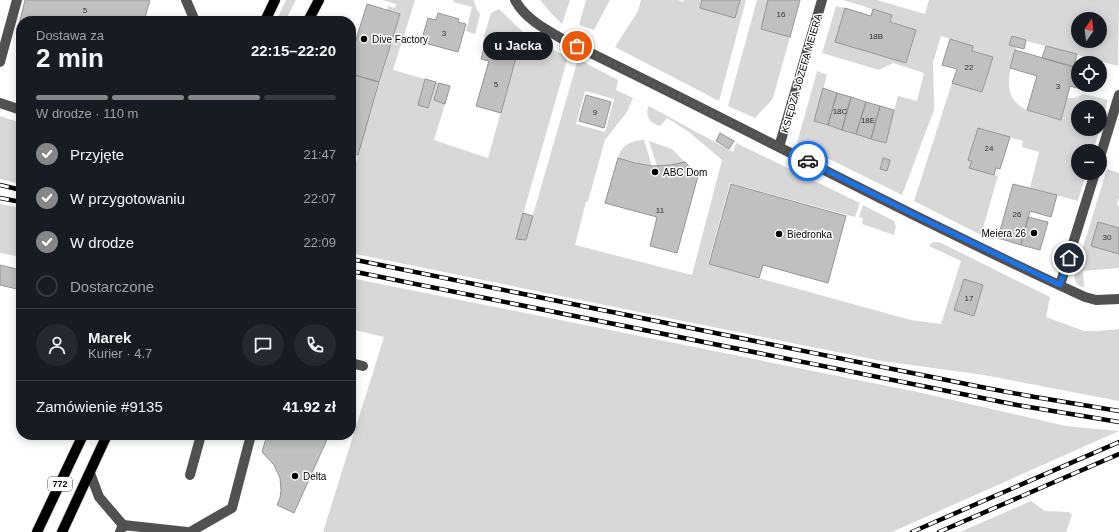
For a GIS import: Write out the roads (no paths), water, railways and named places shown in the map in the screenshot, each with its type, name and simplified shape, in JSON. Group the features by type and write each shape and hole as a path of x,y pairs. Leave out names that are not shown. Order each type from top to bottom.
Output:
{"main road":[{"path":"267,16 275,0"},
{"path":"311,16 319,0"},
{"name":"772","path":"37,532 81,440"},
{"name":"772","path":"62,532 106,440"}],"street":[{"path":"0,62 17,0"},
{"path":"186,0 193,16"},
{"name":"KSIĘDZA JÓZEFA MEIERA","path":"515,0 521,10 528,17 550,32 919,217 1085,297 1096,300 1119,298"},
{"name":"KSIĘDZA JÓZEFA MEIERA","path":"780,147 822,0"},
{"path":"1104,144 1119,95"},
{"path":"0,103 16,108"},
{"path":"1060,285 1093,180"},
{"path":"356,364 363,366"},
{"path":"190,475 200,440"},
{"path":"90,473 100,497 121,529 188,532 232,508 250,440"}],"railway":[{"path":"0,185 16,189"},
{"path":"0,198 16,201"},
{"path":"356,260 981,387 1119,411"},
{"path":"356,272 1017,405 1119,422"},
{"path":"912,532 1119,442"},
{"path":"939,532 1119,454"}],"place":[{"name":"Dive Factory","path":"364,39"},
{"name":"u Jacka","path":"577,46"},
{"name":"ABC Dom","path":"655,172"},
{"name":"Meiera 26","path":"1034,233"},
{"name":"Biedronka","path":"779,234"},
{"name":"Delta","path":"295,476"}]}
